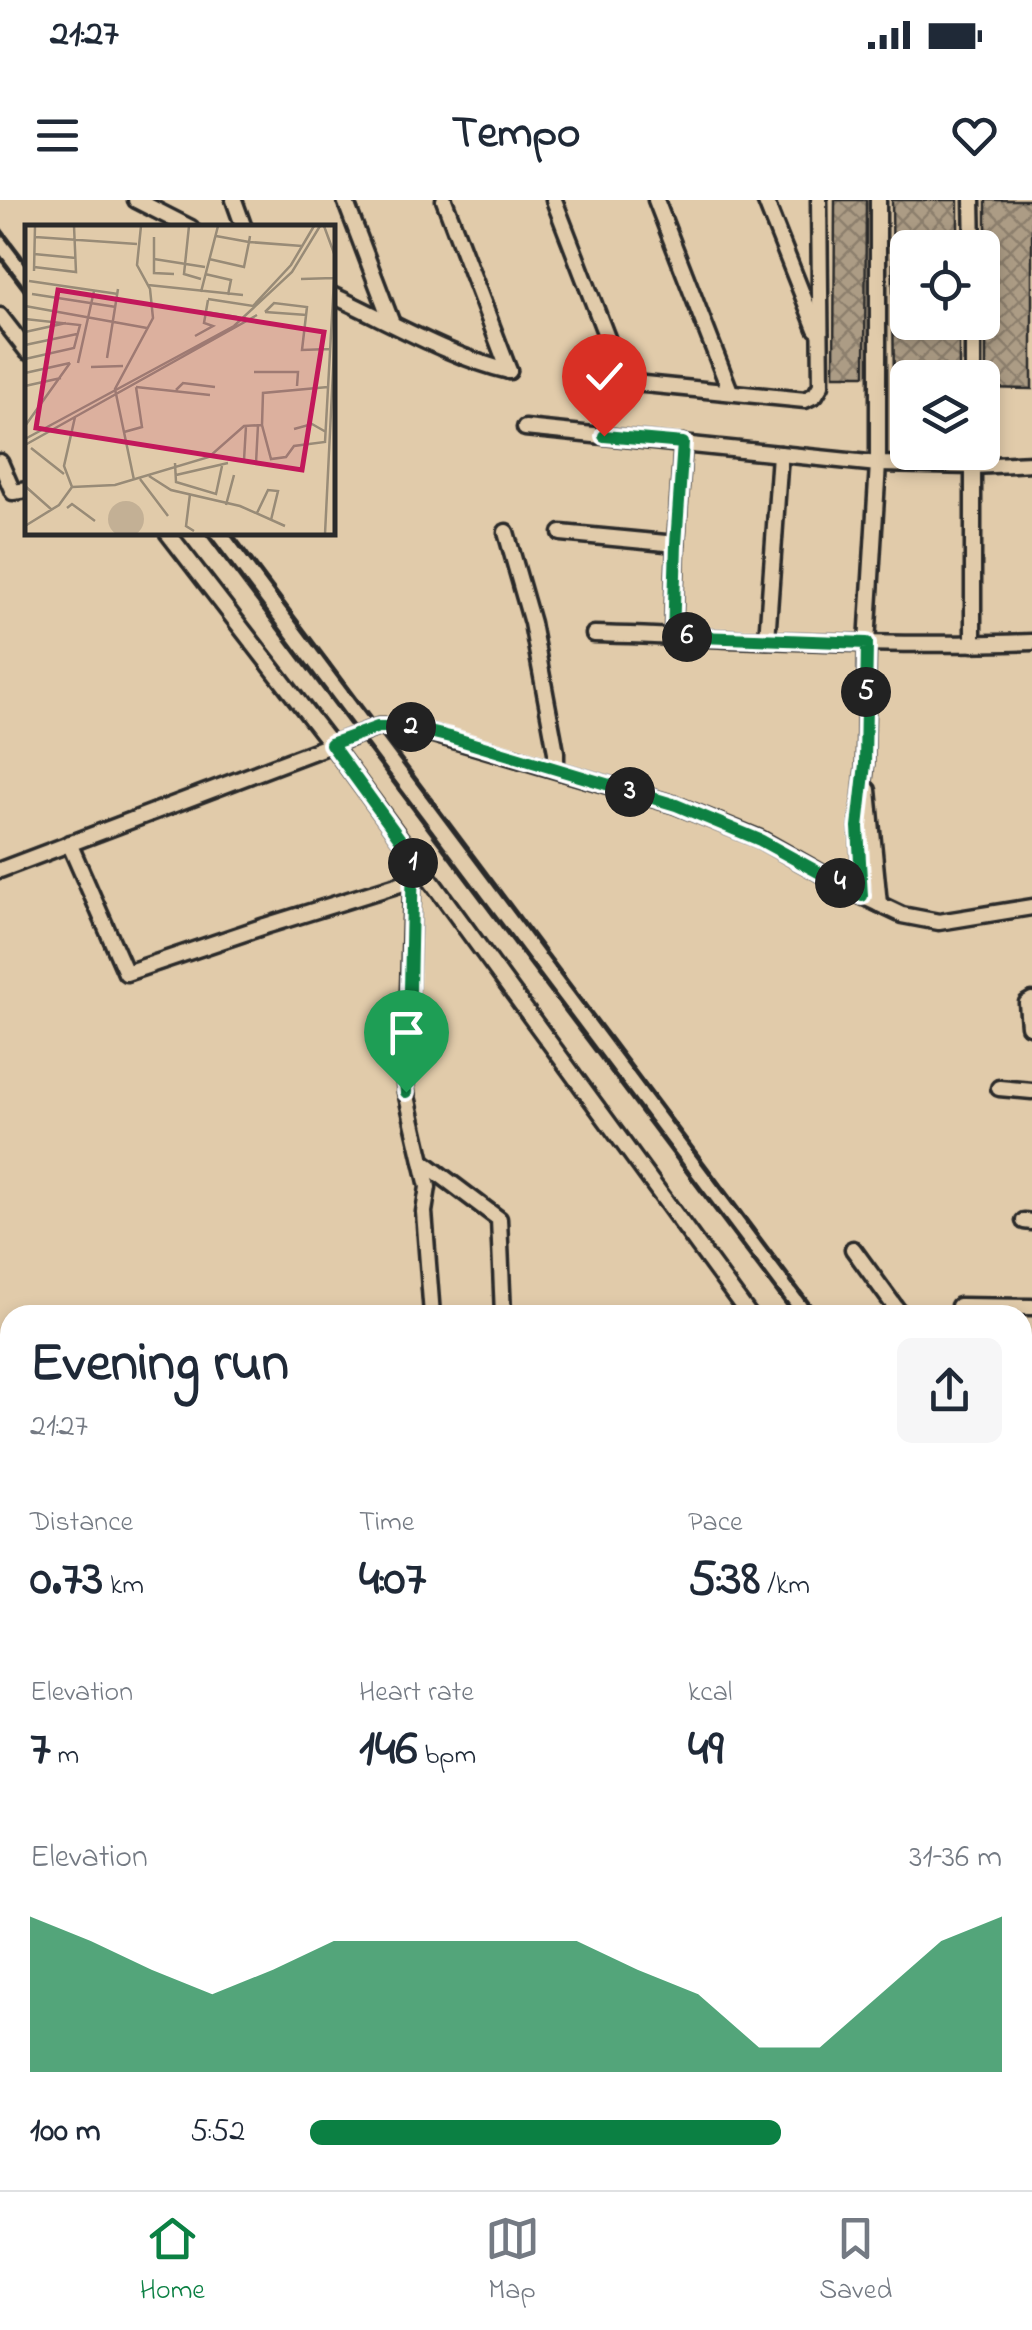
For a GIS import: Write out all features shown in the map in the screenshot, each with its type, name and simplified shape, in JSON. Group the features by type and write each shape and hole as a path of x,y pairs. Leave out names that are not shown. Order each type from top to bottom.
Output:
{"street":[{"path":"136,200 184,225"},
{"path":"234,200 243,225"},
{"path":"345,200 391,322"},
{"path":"335,296 444,347 509,371 444,200"},
{"path":"554,200 624,382 805,400 815,395 821,385 819,200"},
{"path":"656,200 730,391"},
{"path":"765,200 820,339"},
{"path":"862,896 858,827 865,764 867,643 878,464 878,200"},
{"path":"972,200 972,230"},
{"path":"0,316 25,348"},
{"path":"525,428 890,463"},
{"path":"673,636 683,443"},
{"path":"766,640 780,454"},
{"path":"1000,461 1032,464"},
{"path":"0,462 14,492 25,490"},
{"path":"972,644 973,470"},
{"path":"506,532 532,623 556,769"},
{"path":"561,533 676,544"},
{"path":"170,535 331,744 742,1305"},
{"path":"594,634 867,643 1032,642"},
{"path":"0,870 378,727 409,727 676,805 760,840 902,915 939,922 1032,908"},
{"path":"865,764 879,904"},
{"path":"69,843 126,973 412,880"},
{"path":"413,857 410,990 402,1054 406,1092 428,1186 424,1212 431,1305"},
{"path":"1029,1026 1027,1003 1032,1000"},
{"path":"1000,1088 1032,1091"},
{"path":"422,1161 499,1218 503,1305"},
{"path":"853,1250 894,1305"}],"building":[{"path":"835,200 866,200 865,375 834,375"},
{"path":"892,200 958,200 958,230 892,230"},
{"path":"986,200 1032,200 1032,389 1000,388 1000,360 986,360 986,340 1000,340 1000,230 986,230"},
{"path":"893,340 959,340 959,360 894,360"}],"railway":[{"path":"0,229 25,262"},
{"path":"0,257 25,290"},
{"path":"208,535 787,1305"},
{"path":"232,535 810,1305"}],"route":[{"path":"406,1092 402,1054 410,990 413,857 331,744 378,727 409,727 450,737 676,805 760,840 862,896 858,827 865,764 867,643 673,636 683,443 604,436"}]}
